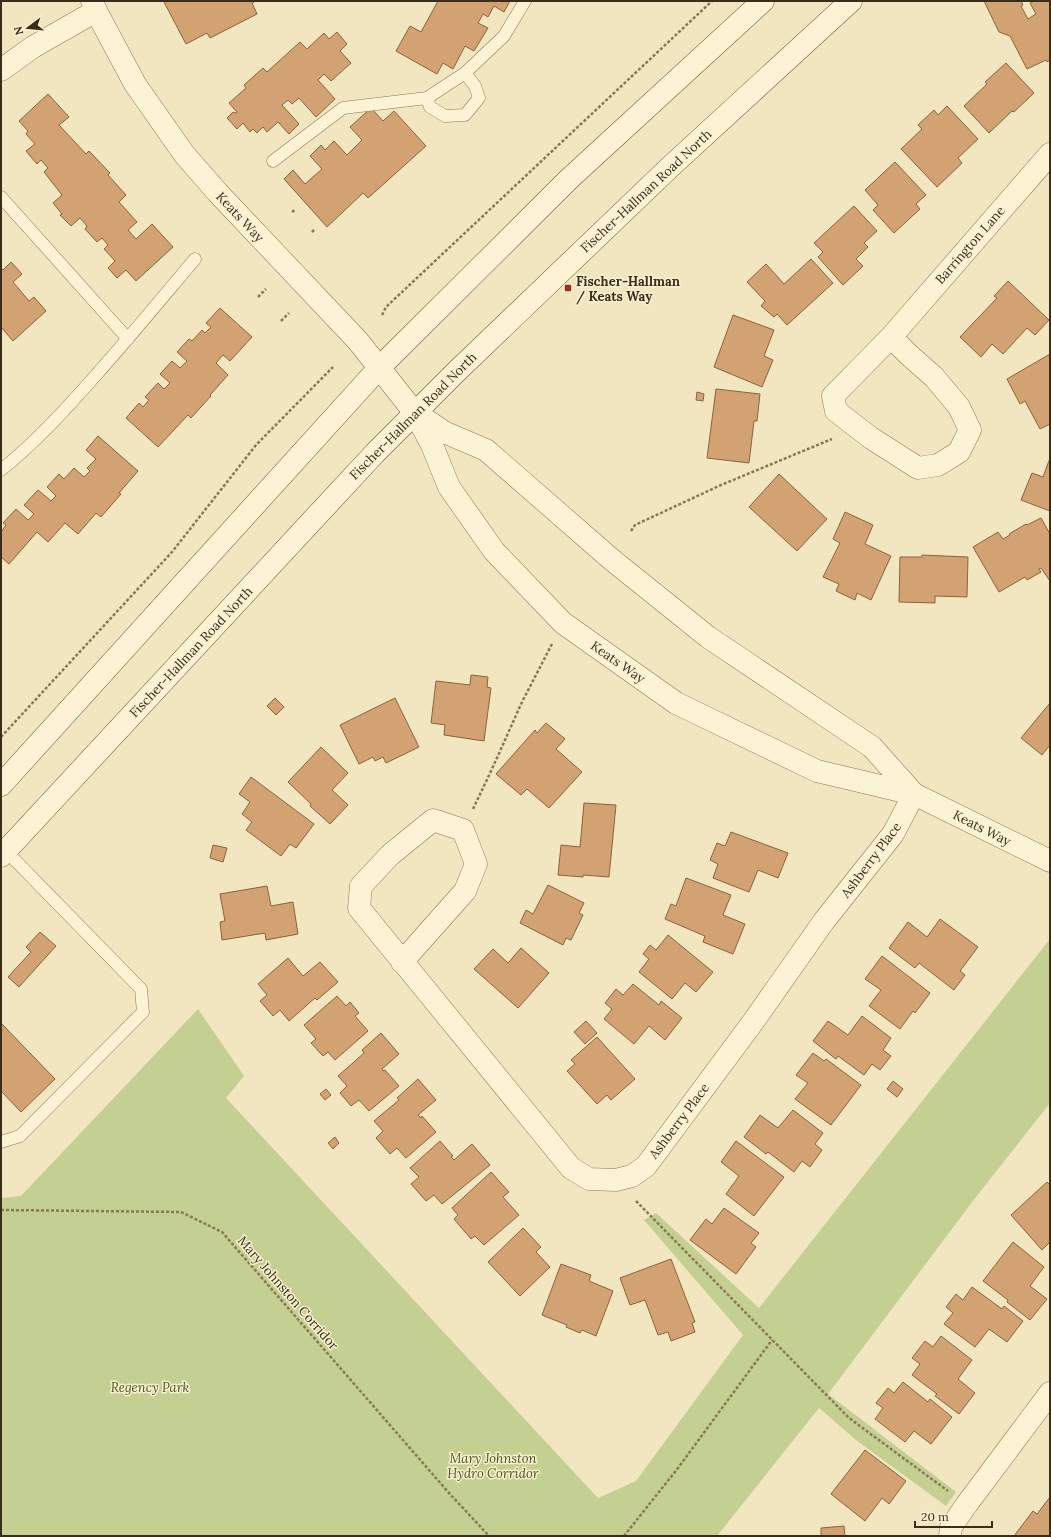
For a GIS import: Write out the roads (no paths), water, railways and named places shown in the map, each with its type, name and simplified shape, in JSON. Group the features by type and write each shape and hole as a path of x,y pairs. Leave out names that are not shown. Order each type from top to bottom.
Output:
{"street":[{"path":"1,785 379,368 569,179 763,1"},
{"name":"Fischer-Hallman Road North","path":"4,854 375,453 670,167 851,1"},
{"path":"1,70 32,47 98,4"},
{"name":"Keats Way","path":"98,4 134,84 184,154 218,194 358,340 415,413 432,445 449,487 494,551 563,624 676,703 817,771 914,794 1050,862"},
{"name":"Barrington Lane","path":"890,337 934,377 959,407 970,430 959,452 938,465 918,468 871,438 836,411 833,396 890,337 1050,154"},
{"name":"Keats Way","path":"415,413 444,432 486,450 611,559 708,637 872,747 914,794"},
{"name":"Ashberry Place","path":"402,962 465,891 476,864 463,830 433,820 390,855 362,886 359,908 402,962 571,1168 589,1179 616,1180 632,1176 646,1166 753,1022 824,922 893,834 914,794"},
{"path":"950,1536 951,1528 967,1504 1050,1393"}],"lane":[{"path":"273,161 343,108 428,98 465,73 504,36 525,1"},
{"path":"428,98 430,107 445,116 465,115 478,98 475,86 465,73"},
{"path":"1,196 128,339"},
{"path":"1,470 24,452 77,397 195,259"},
{"path":"1,1142 20,1136 143,1012 141,989 4,854"}],"place":[{"name":"Fischer-Hallman / Keats Way","path":"568,288"}],"park label":[{"name":"Regency Park","path":"150,1387"},
{"name":"Mary Johnston Hydro Corridor","path":"493,1466"}]}
